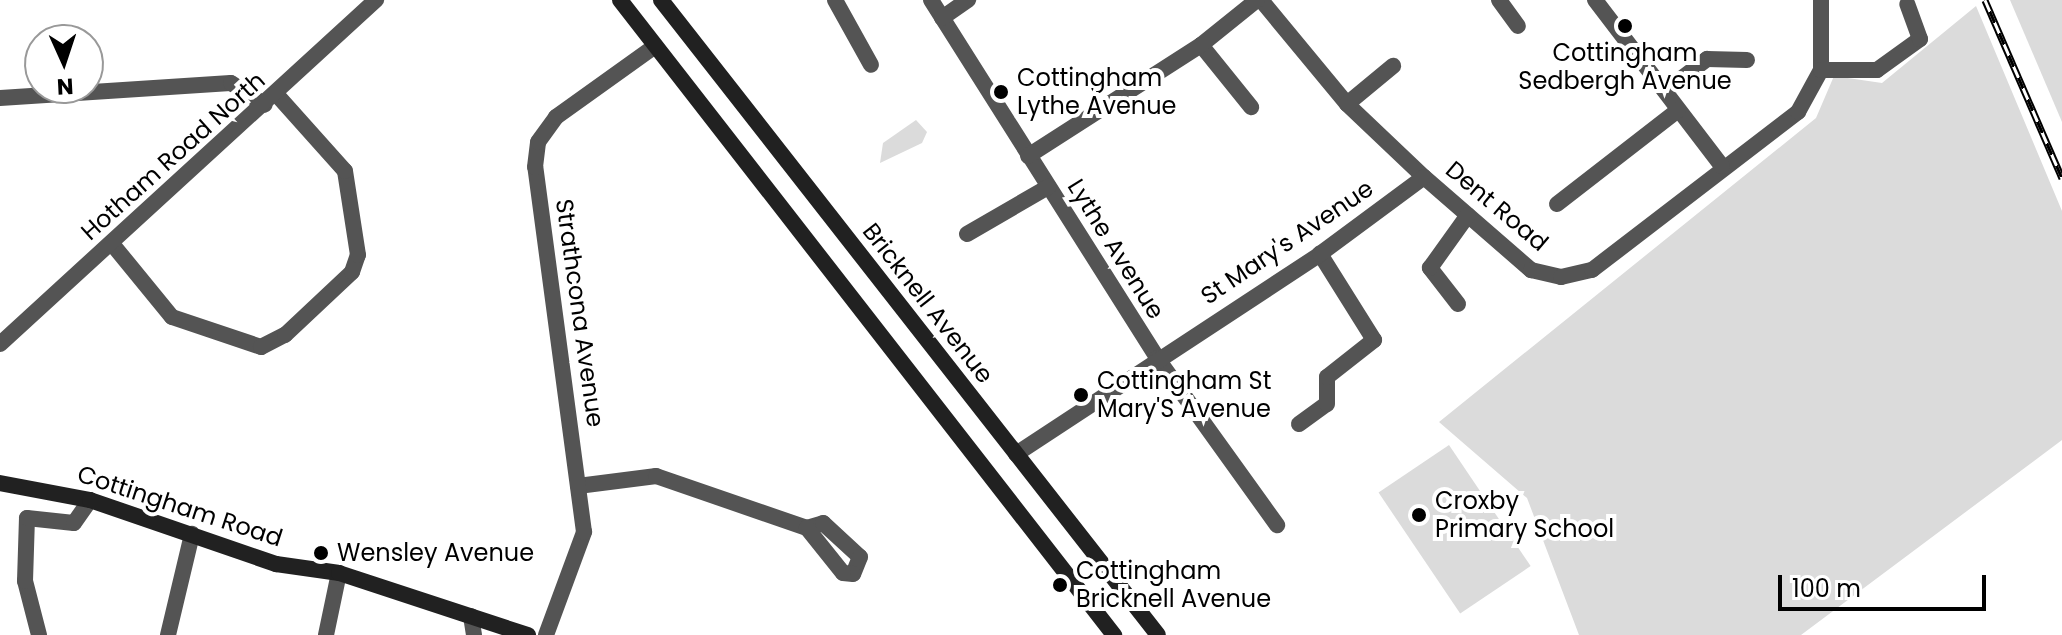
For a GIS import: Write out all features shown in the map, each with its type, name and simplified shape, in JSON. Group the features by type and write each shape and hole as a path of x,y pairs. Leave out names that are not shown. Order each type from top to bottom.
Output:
{"street":[{"name":"Hotham Road North","path":"0,344 113,245 376,0"},
{"path":"620,0 1114,635"},
{"name":"Bricknell Avenue","path":"661,0 1158,635"},
{"path":"835,0 871,65"},
{"name":"Lythe Avenue","path":"931,0 1157,358 1277,515"},
{"path":"942,18 968,0"},
{"name":"Dent Road","path":"1028,156 1201,45 1259,0 1347,104 1424,177 1531,270 1561,277 1592,270 1722,166 1798,112 1821,70 1821,0"},
{"path":"1499,0 1518,26"},
{"path":"1595,0 1722,166"},
{"path":"1821,70 1877,70 1920,39 1907,4"},
{"path":"1201,45 1251,107"},
{"name":"Strathcona Avenue","path":"546,635 583,546 578,486 535,167 538,142 556,117 655,46"},
{"path":"1665,91 1707,59 1747,60"},
{"path":"1347,104 1393,66"},
{"path":"0,98 231,83 271,100 345,171 358,255 352,272 285,335 261,347 172,317 113,245"},
{"path":"1557,204 1678,110"},
{"name":"St Mary's Avenue","path":"1016,454 1157,358 1320,254 1424,177"},
{"path":"967,234 1048,187"},
{"path":"1458,304 1430,268 1468,215"},
{"path":"1299,424 1327,404 1327,377 1374,340 1320,254"},
{"path":"578,486 656,476 807,528"},
{"name":"Cottingham Road","path":"0,483 90,500 276,564 339,573 528,635"},
{"path":"39,635 25,581 27,518 74,523 90,500"},
{"path":"168,635 192,534"},
{"path":"326,635 339,573"},
{"path":"471,616 474,635"}],"shaded area":[{"path":"2010,0 2062,0 2062,122"},
{"path":"1976,6 2062,211 2062,440 1801,635 1579,635 1527,498 1439,422 1816,118 1834,76 1882,83"},
{"path":"916,120 927,132 922,143 880,163 883,143"},
{"path":"1449,445 1531,566 1460,614 1379,493"}],"railway":[{"path":"1985,0 2062,178"}],"place":[{"name":"Cottingham Sedbergh Avenue","path":"1625,26"},
{"name":"Cottingham Lythe Avenue","path":"1001,92"},
{"name":"Cottingham St Mary'S Avenue","path":"1081,395"},
{"name":"Croxby Primary School","path":"1419,515"},
{"name":"Wensley Avenue","path":"321,553"},
{"name":"Cottingham Bricknell Avenue","path":"1060,585"}]}
